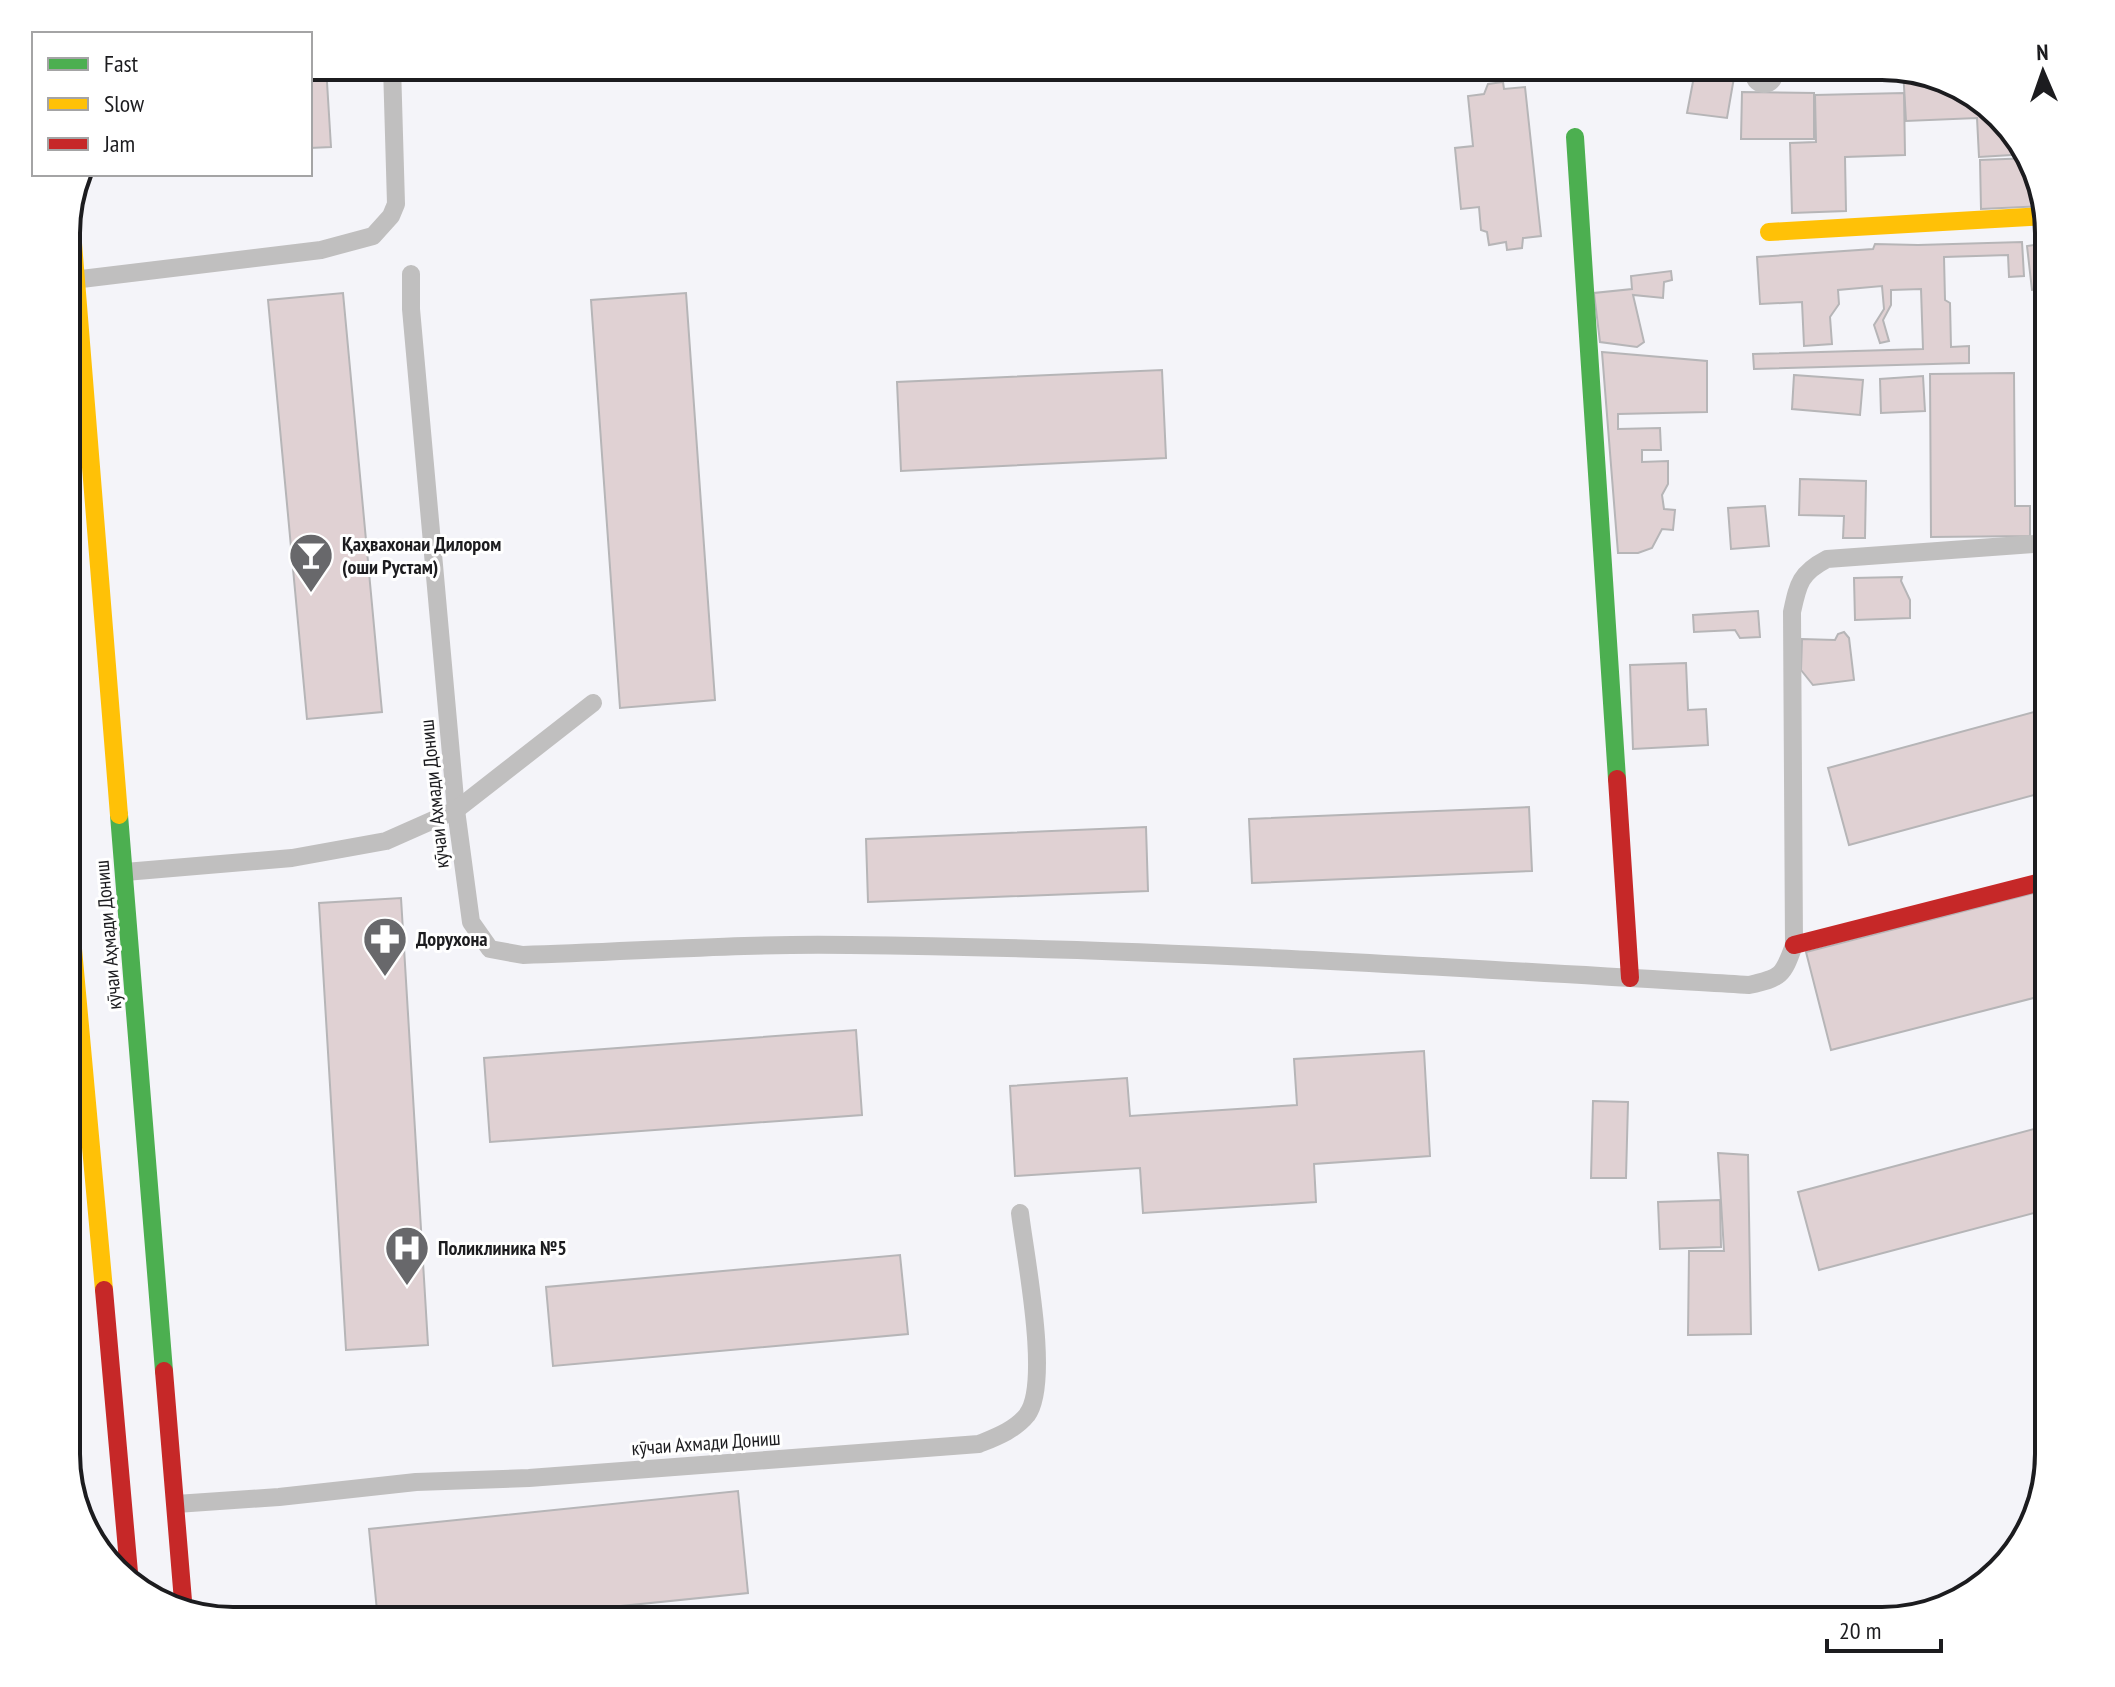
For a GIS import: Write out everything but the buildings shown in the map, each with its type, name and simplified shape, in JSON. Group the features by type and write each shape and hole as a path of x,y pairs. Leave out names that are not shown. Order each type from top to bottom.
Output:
{"street":[{"path":"1575,137 1630,978"},
{"path":"1769,232 2034,217"},
{"name":"кӯчаи Аҳмади Дониш","path":"80,369 125,872 183,1598"},
{"path":"1794,945 2035,884"},
{"path":"80,1028 128,1565"}],"lane":[{"path":"80,279 321,250 373,236 391,216 396,204 392,80"},
{"name":"кӯчаи Ахмади Дониш","path":"411,274 411,309 456,810 471,922 490,949 523,955 846,944 1020,948 1369,962 1749,985 1774,980 1786,966 1794,945"},
{"path":"1794,945 1792,612 1798,585 1809,568 1827,559 2035,544"},
{"path":"125,872 292,858 386,841 456,810 593,703"},
{"name":"кӯчаи Ахмади Дониш","path":"176,1504 279,1497 416,1482 529,1478 979,1444 1005,1433 1027,1415 1037,1388 1037,1356 1020,1213"}],"traffic: fast":[{"path":"1575,137 1617,779"},
{"path":"119,815 164,1371"}],"traffic: slow":[{"path":"1769,232 2034,217"},
{"path":"80,330 119,815"},
{"path":"80,1026 104,1290"}],"traffic: jam":[{"path":"1617,779 1630,978"},
{"path":"1794,945 2035,884"},
{"path":"104,1290 128,1565"},
{"path":"164,1371 183,1598"}],"place":[{"name":"Қаҳвахонаи Дилором (оши Рустам)","path":"311,594"},
{"name":"Дорухона","path":"385,978"},
{"name":"Поликлиника №5","path":"407,1287"}]}
